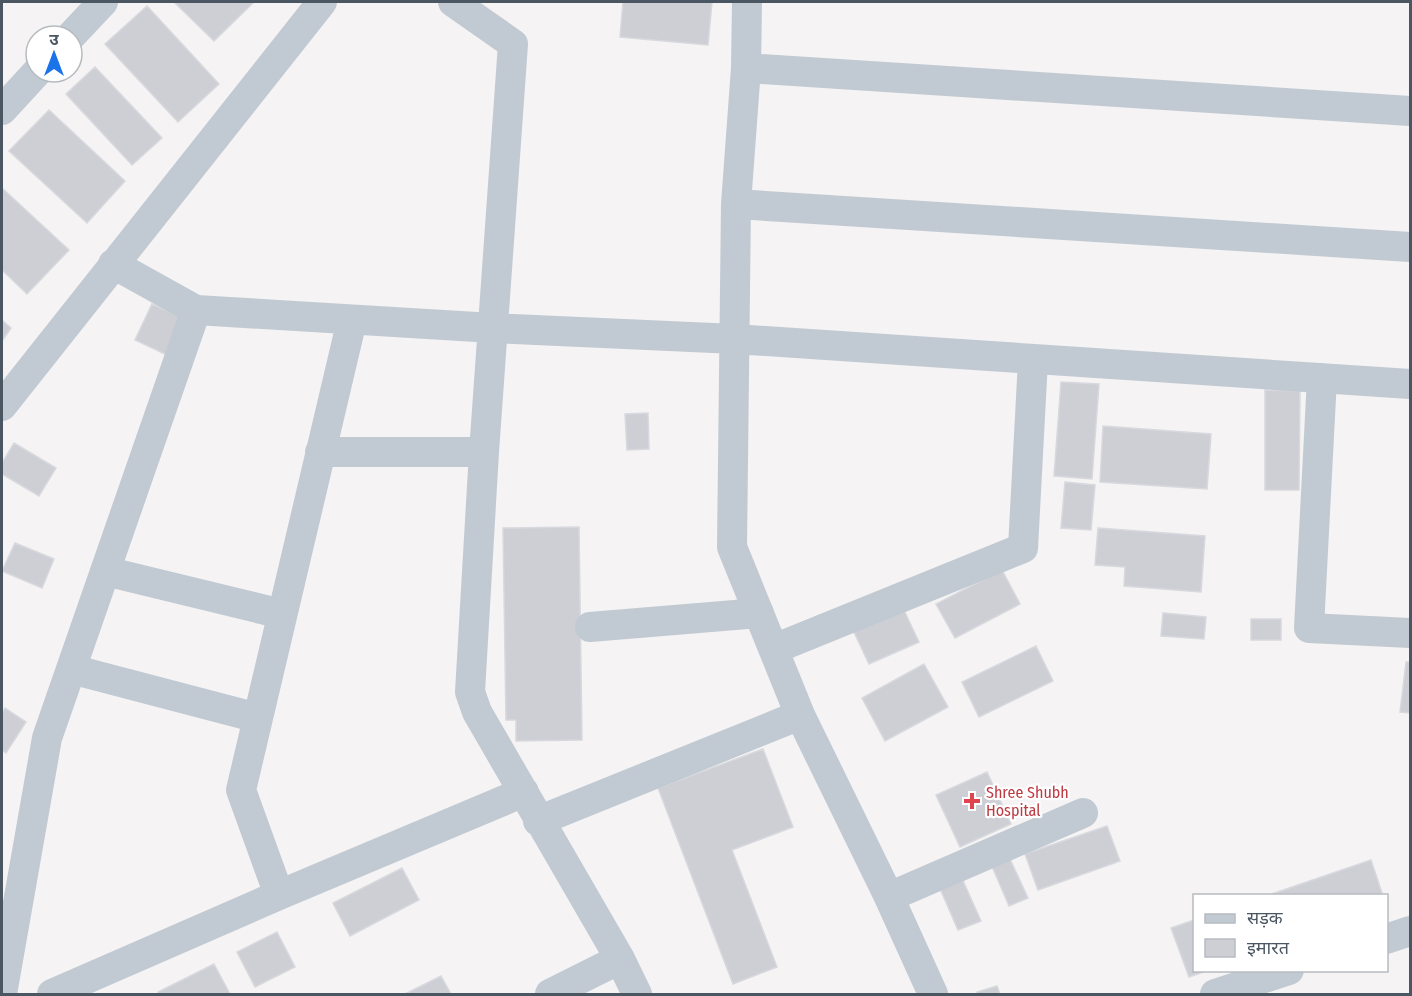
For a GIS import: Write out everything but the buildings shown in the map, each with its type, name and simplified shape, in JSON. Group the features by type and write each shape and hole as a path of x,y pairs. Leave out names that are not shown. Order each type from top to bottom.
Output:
{"street":[{"path":"82,24 103,2"},
{"path":"2,405 322,2"},
{"path":"453,2 513,44 484,452 470,692 477,712 524,792 538,821 620,959 637,994"},
{"path":"747,2 746,69 736,204 732,547 800,715 889,897 933,994"},
{"path":"746,69 1410,111"},
{"path":"2,110 26,84"},
{"path":"736,204 1410,246"},
{"path":"114,264 196,310 493,328 735,339 1410,384"},
{"path":"2,994 47,738 196,310"},
{"path":"279,895 241,790 352,320"},
{"path":"774,649 1023,548 1033,360"},
{"path":"1322,378 1309,628 1410,633"},
{"path":"320,452 484,452"},
{"path":"105,571 282,614"},
{"path":"590,627 759,613"},
{"path":"71,669 258,718"},
{"path":"538,821 800,715"},
{"path":"52,994 524,792"},
{"path":"889,897 1083,813"},
{"path":"1388,938 1410,931"},
{"path":"550,994 620,959"},
{"path":"1215,994 1283,972"}],"place":[{"name":"Shree Shubh Hospital","path":"972,801"}]}
